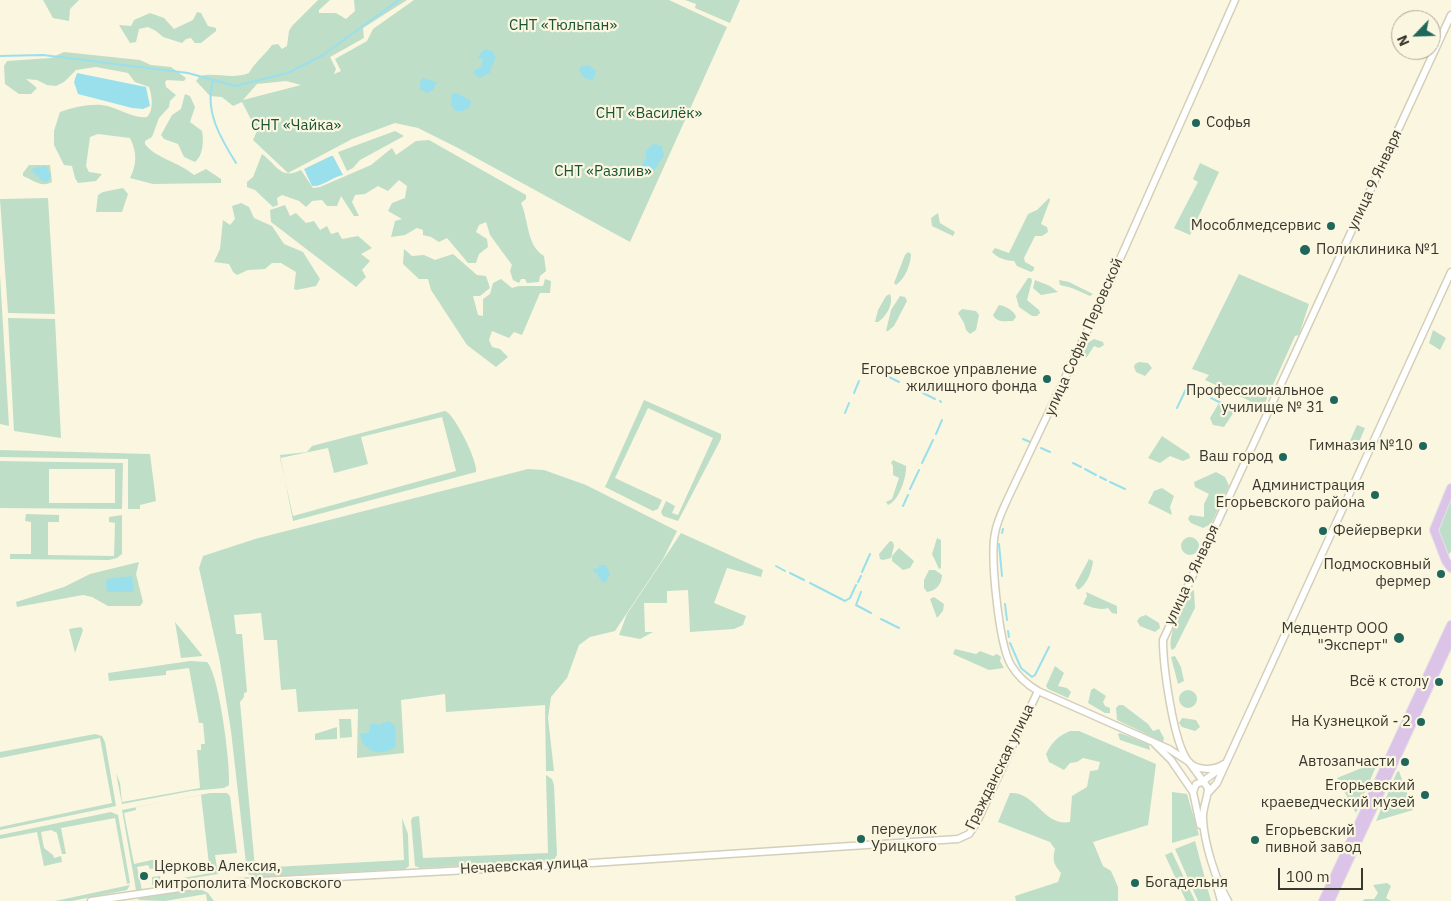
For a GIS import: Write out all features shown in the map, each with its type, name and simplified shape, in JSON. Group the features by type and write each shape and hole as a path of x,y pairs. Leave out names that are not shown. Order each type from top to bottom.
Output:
{"main road":[{"path":"1451,488 1434,530 1446,561 1451,568"},
{"path":"1323,901 1451,625"},
{"path":"1330,901 1451,639"}],"street":[{"name":"улица Софьи Перовской","path":"1038,691 1023,682 1011,665 1003,640 994,551 996,528 1030,450 1042,430 1100,304 1235,0"},
{"name":"улица 9 Января","path":"1202,782 1189,762 1176,729 1163,640 1451,15"},
{"path":"1154,743 1171,760 1194,793 1200,797 1207,794 1217,783 1224,764 1451,272"},
{"path":"1038,691 1154,743 1206,769 1224,764"},
{"name":"Гражданская улица","path":"958,839 969,834 976,824 1038,691"},
{"path":"1221,901 1202,836 1194,793 1195,785 1202,782 1224,764"},
{"path":"1202,782 1208,786 1203,814 1204,826 1212,860 1228,901"},
{"name":"Нечаевская улица","path":"91,901 207,884 561,865 958,839"}],"green space":[{"path":"43,0 79,0 70,9 69,21 53,18"},
{"path":"318,0 330,0 319,10 319,13 336,13 346,19 355,11 354,0 407,0 363,28 364,38 330,57 336,69 334,74 341,71 335,59 367,41 373,29 414,0 669,0 727,27 630,242 458,148 418,128 395,123 352,139 288,173 253,140 257,131 242,102 233,106 222,97 210,96 196,81 200,76 206,75 236,76 249,73 272,45 278,44 282,49 287,46 289,31","holes":["286,81 301,85 243,100 257,84"]},
{"path":"685,0 740,0 730,23 695,8 696,4"},
{"path":"197,12 201,13 208,26 216,28 216,31 201,43 195,43 191,38 186,39 182,43 163,37 148,27 139,29 136,42 130,43 119,25 131,26 134,20 150,13 164,18 174,29 193,20"},
{"path":"64,52 140,60 151,65 171,67 186,78 184,81 167,80 165,82 166,87 176,95 170,101 169,107 159,118 152,137 145,141 145,144 161,157 194,175 206,169 221,179 221,183 153,184 130,178 135,158 130,138 98,134 90,137 86,166 89,172 102,174 96,181 78,183 72,166 64,165 54,145 54,131 60,112 81,106 102,105 130,115 147,117 151,111 152,99 149,87 135,82 128,73 96,67 76,70 64,82 56,86 47,85 37,80 26,79 37,88 31,94 19,94 5,84 4,66 7,61 51,58"},
{"path":"185,94 190,96 195,107 190,122 202,131 203,135 201,152 195,162 184,157 178,144 164,139 161,135 172,115 181,109"},
{"path":"395,131 404,136 360,160 353,168 347,171 338,152"},
{"path":"429,140 526,195 526,199 521,203 531,239 538,251 544,256 546,271 540,276 539,282 527,283 525,279 521,279 519,283 513,280 510,271 512,265 490,235 486,222 479,225 476,232 487,239 488,247 479,254 476,263 468,263 447,238 439,242 423,235 423,230 417,228 405,235 391,237 395,221 402,219 388,211 392,203 405,198 407,186 399,180 388,191 378,186 365,194 355,195 352,202 359,216 354,216 341,196 337,206 327,206 322,200 312,201 306,207 299,201 282,195 277,198 278,205 273,207 255,190 247,187 247,182 253,177 262,154 284,172 294,173 301,170 313,188 320,187 371,165 392,148 396,155 416,141"},
{"path":"1200,163 1219,172 1190,235 1174,228 1198,182 1193,179"},
{"path":"29,165 50,165 52,182 40,184 23,176"},
{"path":"123,188 128,194 122,212 96,212 98,195 103,192"},
{"path":"48,198 55,314 8,313 0,199"},
{"path":"1049,198 1050,200 1041,224 1047,227 1048,232 1042,236 1035,236 1024,258 1025,262 1034,267 1034,270 1031,272 1017,266 1014,261 1002,259 992,252 995,248 1009,253 1028,214 1037,210"},
{"path":"241,203 249,207 254,218 272,226 284,244 303,252 320,279 316,286 294,289 296,272 281,263 272,263 265,269 248,270 237,275 229,264 214,262 220,249 223,220 230,225 235,219 232,206"},
{"path":"285,205 290,216 296,213 306,223 314,221 320,230 327,226 331,234 338,232 342,239 358,236 372,248 361,254 370,261 362,270 366,277 356,287 271,222 270,210"},
{"path":"938,213 940,223 955,232 953,236 932,226 931,218"},
{"path":"404,249 412,256 424,255 435,260 453,254 477,275 486,276 490,288 480,296 473,296 478,315 483,316 483,299 490,294 493,283 501,279 512,288 519,286 543,286 545,279 551,281 550,293 540,293 522,335 514,332 509,338 492,331 489,340 492,347 500,349 508,357 496,367 467,345 431,290 428,279 419,279 403,264"},
{"path":"908,252 911,254 909,267 896,285 894,283"},
{"path":"1239,274 1309,304 1299,335 1295,336 1264,405 1267,407 1263,410 1248,406 1250,401 1205,380 1209,375 1192,369"},
{"path":"0,275 9,426 0,424"},
{"path":"1028,278 1031,278 1032,281 1027,300 1039,310 1040,313 1037,316 1032,316 1019,307 1016,296"},
{"path":"1035,280 1050,286 1058,292 1041,295 1033,288"},
{"path":"1059,280 1069,282 1093,294 1090,296 1060,285"},
{"path":"890,294 891,302 886,314 881,320 875,322 878,310 886,296"},
{"path":"900,296 905,297 907,301 894,326 886,331 891,310"},
{"path":"999,305 1013,312 1016,317 1013,321 1002,321 995,318 993,315"},
{"path":"962,309 976,311 979,315 976,330 970,334 958,313"},
{"path":"8,318 55,319 61,438 14,431"},
{"path":"1433,330 1446,338 1440,350 1429,343"},
{"path":"1094,339 1103,342 1104,345 1099,348 1094,346 1087,357 1083,358 1081,353 1086,344"},
{"path":"1139,362 1148,363 1152,368 1145,376 1136,372 1134,367"},
{"path":"644,400 721,434 721,439 678,521 663,516 661,512 666,501 675,506 672,513 678,515 713,438 648,408 615,478 662,500 658,509 653,511 605,487"},
{"path":"1219,403 1229,406 1234,412 1224,427 1213,425 1210,418"},
{"path":"445,411 454,420 465,439 474,459 476,472 293,521 285,480 293,516 456,471 442,417 361,437 368,464 334,473 328,448 281,458 280,455 307,452 312,446"},
{"path":"1357,425 1365,428 1357,447 1349,443"},
{"path":"1162,436 1189,454 1190,458 1183,461 1170,456 1160,463 1148,458"},
{"path":"0,450 150,454 156,501 140,505 140,509 128,509 128,459 0,457"},
{"path":"893,460 906,466 906,470 899,494 888,505 886,502 892,499 899,478 893,475 891,463"},
{"path":"0,461 123,463 122,509 0,508","holes":["49,469 115,469 115,503 49,503"]},
{"path":"528,469 544,470 586,485 677,531 663,559 615,631 590,637 579,645 567,678 551,697 548,718 554,771 546,771 545,705 446,712 445,694 401,700 404,753 357,758 358,709 298,712 296,689 281,690 277,640 264,640 261,613 234,615 236,634 242,634 247,692 244,693 244,697 240,702 255,868 404,860 402,818 408,834 409,866 405,869 252,878 247,872 231,731 220,662 199,568 203,556 255,539"},
{"path":"1216,472 1225,477 1229,486 1211,524 1203,528 1191,523 1188,519 1190,515 1204,517 1204,504 1209,494 1195,487 1194,482"},
{"path":"1162,488 1174,496 1170,507 1172,515 1148,503 1154,491"},
{"path":"1451,494 1451,551 1448,556 1437,526"},
{"path":"26,514 59,515 59,522 48,522 48,555 114,556 115,523 109,522 109,517 122,515 122,554 117,558 109,560 10,559 10,554 31,554 31,522 25,521"},
{"path":"681,533 763,570 761,577 727,568 714,603 746,616 743,625 734,629 690,632 688,590 667,591 667,603 644,603 645,632 653,632 640,639 619,635 627,614"},
{"path":"1190,537 1196,540 1199,546 1196,552 1190,555 1184,552 1181,546 1184,540"},
{"path":"937,538 941,540 941,568 939,569 932,554"},
{"path":"890,541 893,542 894,546 891,558 880,559 879,554"},
{"path":"899,548 914,561 910,568 903,570 892,561 892,556"},
{"path":"1089,559 1093,561 1090,573 1084,585 1078,590 1075,585"},
{"path":"139,562 136,574 143,602 140,606 108,606 92,597 83,595 17,607 16,602 64,587 90,574"},
{"path":"929,570 935,570 942,575 942,578 936,589 927,592 924,588 924,580"},
{"path":"1194,590 1195,608 1175,648 1172,650 1171,637 1177,618 1186,599"},
{"path":"1086,592 1117,606 1117,614 1112,613 1108,608 1099,609 1083,604 1087,596"},
{"path":"934,597 944,604 943,611 937,618 930,599"},
{"path":"1146,615 1159,623 1160,628 1155,632 1140,626 1137,621 1140,617"},
{"path":"175,622 202,655 202,656 181,658"},
{"path":"81,627 83,630 75,653 69,629"},
{"path":"955,649 976,654 980,651 993,656 997,654 1001,657 1000,661 1004,668 989,670 953,654"},
{"path":"1175,656 1181,667 1184,681 1178,684 1171,657"},
{"path":"190,661 207,662 216,683 226,741 229,785 224,788 191,791 122,804 116,773 120,783 122,802 200,788 197,750 201,750 201,744 205,744 203,723 199,723 189,668 166,671 166,675 109,681 108,673"},
{"path":"1055,666 1064,673 1058,686 1067,688 1071,692 1068,698 1048,689 1046,686"},
{"path":"1094,688 1106,696 1103,702 1105,706 1110,708 1110,713 1105,713 1088,703 1091,690"},
{"path":"1188,690 1194,693 1197,699 1194,705 1188,708 1182,705 1179,699 1182,693"},
{"path":"1119,705 1123,705 1148,724 1153,731 1159,729 1164,738 1163,742 1117,720 1116,708"},
{"path":"1182,718 1196,720 1200,727 1195,731 1182,727 1179,723"},
{"path":"339,719 351,719 352,737 340,738"},
{"path":"337,727 337,739 315,740 315,734"},
{"path":"1070,731 1079,731 1156,764 1148,825 1093,842 1103,866 1111,871 1118,887 1118,901 1016,901 1015,896 1058,882 1061,873 1054,862 1055,849 1050,842 998,822 1010,793 1026,797 1053,819 1061,822 1070,822 1072,796 1087,787 1090,771 1098,770 1100,762 1083,758 1077,762 1070,763 1064,770 1049,762 1046,754 1051,746 1059,737"},
{"path":"1120,733 1149,744 1150,750 1120,740 1118,734"},
{"path":"95,734 102,736 105,742 116,806 0,830 0,827 112,803 100,738 0,758 0,752"},
{"path":"1374,763 1377,764 1356,813 1337,778"},
{"path":"1399,771 1413,810 1376,821 1397,772"},
{"path":"546,775 552,779 554,785 557,855 553,861 420,868 415,866 411,820 413,817 419,816 423,858 548,853"},
{"path":"1172,792 1187,794 1199,835 1172,843"},
{"path":"210,793 227,793 230,796 237,853 215,855 218,874 152,885 152,877 160,876 161,882 210,873 201,795 170,801"},
{"path":"136,807 136,810 124,813 134,864 156,859 158,868 150,869 148,865 137,867 142,890 136,890 122,810"},
{"path":"111,812 118,815 130,883 127,884 115,818 61,828 66,854 62,854 57,833 51,830 41,832 44,848 54,858 61,856 62,862 44,866 37,832 0,839 0,835"},
{"path":"1195,841 1211,901 1198,901 1175,849"},
{"path":"1172,852 1195,901 1186,901 1165,855"},
{"path":"1387,883 1391,886 1386,898 1391,901 1362,901 1374,899 1378,893 1373,885"},
{"path":"130,885 127,890 72,901 55,901"},
{"path":"200,889 208,893 214,901 207,901 206,894 165,901 138,900 140,898"}],"water":[{"path":"485,49 492,51 496,57 490,70 491,72 480,78 475,75 474,70 481,67 483,59 477,58"},
{"path":"589,65 596,71 593,81 583,77 579,70 581,66"},
{"path":"77,73 146,87 150,106 143,109 132,108 78,94 74,82"},
{"path":"423,78 437,82 433,90 427,93 420,89 420,82"},
{"path":"458,93 471,101 470,107 463,111 456,111 451,106 452,94"},
{"path":"654,144 662,146 664,155 652,174 644,172 642,165 646,157 646,150"},
{"path":"333,156 343,175 320,185 312,186 304,169"},
{"path":"46,166 51,176 47,182 43,181 32,171 33,168"},
{"path":"600,565 606,565 610,574 606,582 602,582 596,572 593,572 594,568 598,569"},
{"path":"132,576 134,589 132,592 107,592 106,579"},
{"path":"388,721 395,726 396,746 385,752 369,749 360,734 370,732 370,725 374,723 379,725"}],"waterway":[{"path":"0,56 43,55 188,73 235,86 288,73 323,55 399,0"},
{"path":"213,81 211,92 212,114 220,134 236,163"},
{"path":"871,368 899,382"},
{"path":"854,393 859,381"},
{"path":"907,385 917,390"},
{"path":"1177,408 1186,389 1190,388 1199,392"},
{"path":"923,393 935,399"},
{"path":"1211,398 1234,409"},
{"path":"845,413 849,403"},
{"path":"936,434 942,420"},
{"path":"1023,439 1030,442"},
{"path":"922,463 933,440"},
{"path":"1041,448 1050,452"},
{"path":"1073,463 1081,467"},
{"path":"1085,469 1096,475"},
{"path":"910,489 919,470"},
{"path":"1100,477 1106,480"},
{"path":"1110,482 1125,489"},
{"path":"903,506 908,495"},
{"path":"1002,533 1003,529"},
{"path":"999,544 1002,576"},
{"path":"862,572 870,554"},
{"path":"776,566 785,571"},
{"path":"790,573 804,580"},
{"path":"858,582 861,576"},
{"path":"810,583 845,601 850,598 856,585"},
{"path":"861,592 856,605 871,613"},
{"path":"1005,604 1007,620"},
{"path":"881,619 899,628"},
{"path":"1008,631 1009,637"},
{"path":"1010,643 1021,668 1032,677 1035,675 1049,647"}],"place":[{"name":"Софья","path":"1196,123"},
{"name":"Мособлмедсервис","path":"1331,226"},
{"name":"Поликлиника №1","path":"1305,250"},
{"name":"Егорьевское управление жилищного фонда","path":"1047,379"},
{"name":"Профессиональное училище № 31","path":"1334,400"},
{"name":"Гимназия №10","path":"1423,446"},
{"name":"Ваш город","path":"1283,457"},
{"name":"Администрация Егорьевского района","path":"1375,495"},
{"name":"Фейерверки","path":"1323,531"},
{"name":"Подмосковный фермер","path":"1441,574"},
{"name":"Медцентр ООО \"Эксперт\"","path":"1399,638"},
{"name":"Всё к столу","path":"1439,682"},
{"name":"На Кузнецкой - 2","path":"1421,722"},
{"name":"Автозапчасти","path":"1405,762"},
{"name":"Егорьевский краеведческий музей","path":"1425,795"},
{"name":"переулок Урицкого","path":"861,839"},
{"name":"Егорьевский пивной завод","path":"1255,840"},
{"name":"Церковь Алексия, митрополита Московского","path":"144,876"},
{"name":"Богадельня","path":"1135,883"}],"park label":[{"name":"СНТ «Тюльпан»","path":"563,26"},
{"name":"СНТ «Василёк»","path":"649,114"},
{"name":"СНТ «Чайка»","path":"296,126"},
{"name":"СНТ «Разлив»","path":"603,172"}]}
